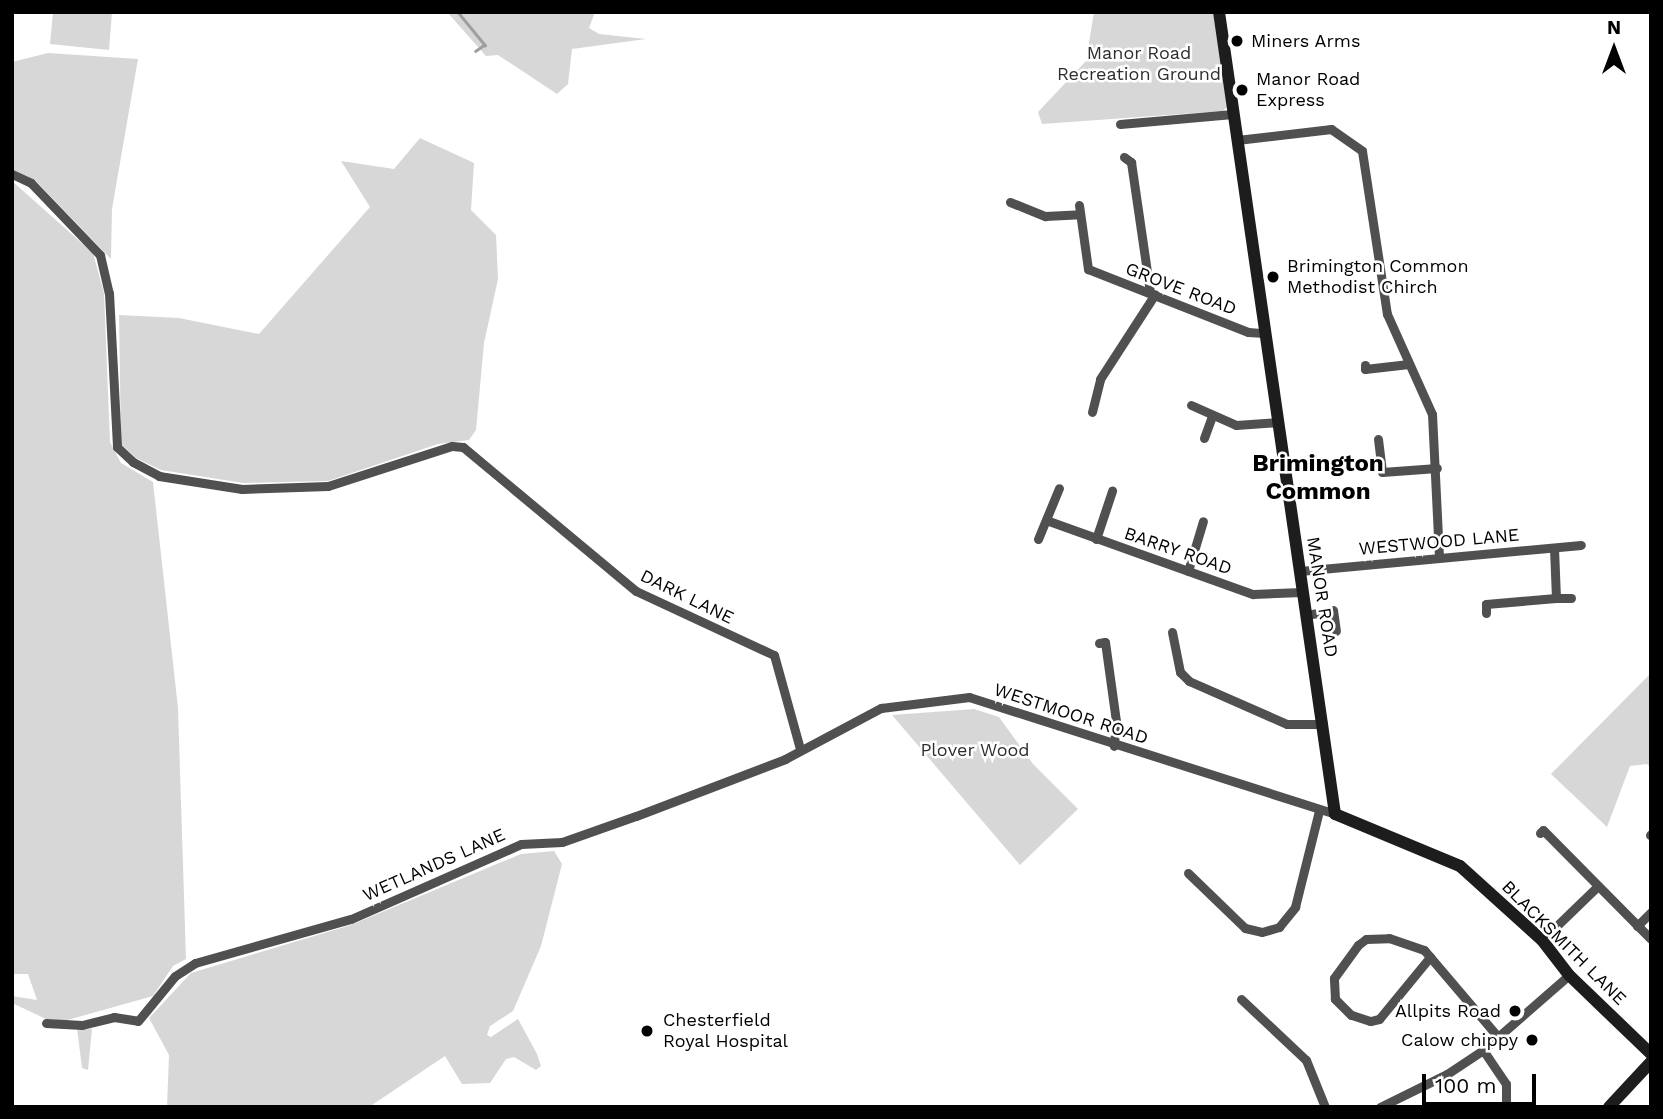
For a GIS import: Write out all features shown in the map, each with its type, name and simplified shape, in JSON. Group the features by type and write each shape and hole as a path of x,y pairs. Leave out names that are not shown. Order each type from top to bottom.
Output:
{"street":[{"name":"MANOR ROAD","path":"1219,12 1335,814"},
{"path":"1120,124 1233,114"},
{"path":"1237,140 1331,129 1362,151 1387,314 1432,414 1437,468 1434,508 1439,558"},
{"path":"1092,412 1100,379 1153,293 1131,162 1124,157"},
{"name":"DARK LANE","path":"12,174 31,183 100,255 109,293 117,447 159,476 242,489 328,486 452,446 470,451 513,493 636,591 774,655 800,749"},
{"name":"GROVE ROAD","path":"1010,202 1045,216 1079,210 1088,269 1248,331 1264,332"},
{"path":"1365,365 1365,369 1409,365"},
{"path":"1191,405 1212,416 1244,426 1279,422"},
{"path":"1204,438 1212,416"},
{"path":"1378,439 1382,471 1437,468"},
{"path":"1038,539 1059,488"},
{"path":"1096,539 1112,491"},
{"name":"BARRY ROAD","path":"1046,520 1252,594 1302,592"},
{"path":"1188,570 1203,521"},
{"name":"WESTWOOD LANE","path":"1300,571 1581,545"},
{"path":"1554,548 1556,598"},
{"path":"1486,613 1486,604 1571,598"},
{"path":"1306,615 1333,610 1336,631"},
{"path":"1172,632 1180,672 1189,681 1287,724 1323,724"},
{"path":"1099,643 1105,642 1116,721 1114,746"},
{"name":"WESTMOOR ROAD","path":"800,749 881,708 969,697 1114,746 1335,814"},
{"name":"WETLANDS LANE","path":"46,1023 82,1025 114,1017 138,1021 175,976 195,963 351,919 522,844 562,842 785,760 800,749"},
{"path":"1188,873 1245,928 1262,932 1279,927 1295,907 1319,811"},
{"name":"BLACKSMITH LANE","path":"1335,814 1451,860 1542,940 1569,975 1651,1054"},
{"path":"1540,834 1543,830 1651,939"},
{"path":"1542,940 1598,886"},
{"path":"1637,926 1651,912"},
{"path":"1430,957 1379,1018 1370,1021 1351,1015 1335,999 1338,970 1366,939 1389,938 1430,957 1499,1038"},
{"path":"1380,1107 1447,1074 1483,1050 1569,975"},
{"path":"1241,999 1306,1060 1325,1107"},
{"path":"1483,1050 1506,1084 1506,1107"},
{"path":"1609,1107 1651,1062"}],"green space":[{"path":"53,12 112,12 109,50 50,44"},
{"path":"447,12 595,12 589,28 599,34 646,39 572,49 568,84 557,94 498,55 486,56"},
{"name":"Manor Road Recreation Ground","path":"1094,12 1213,12 1227,107 1223,111 1042,124 1038,112 1086,61"},
{"path":"48,53 138,59 112,209 111,259 35,180 12,170 12,62"},
{"path":"420,138 474,163 471,210 496,235 498,279 484,343 476,430 469,440 438,444 328,481 243,483 161,470 136,458 121,444 119,315 179,318 259,334 370,207 341,161 394,169"},
{"path":"12,181 93,253 104,293 110,442 121,463 153,482 178,708 186,959 173,966 153,996 64,1021 46,1019 12,1003 12,996 37,1000 28,974 12,974"},
{"path":"1651,673 1651,768 1647,764 1630,766 1607,827 1551,774"},
{"name":"Plover Wood","path":"974,709 999,717 1033,764 1078,809 1020,865 892,715"},
{"path":"554,851 562,864 541,946 513,1011 490,1026 487,1035 491,1037 518,1019 537,1054 541,1066 536,1070 514,1057 506,1059 490,1083 462,1084 445,1056 369,1107 167,1107 169,1055 149,1018 191,973 351,925 521,854"},
{"path":"77,1028 92,1029 88,1070 82,1068"}],"waterway":[{"path":"458,12 485,45 476,51"}],"place":[{"name":"Miners Arms","path":"1237,41"},
{"name":"Manor Road Express","path":"1242,90"},
{"name":"Brimington Common Methodist Chirch","path":"1273,277"},
{"name":"Allpits Road","path":"1515,1011"},
{"name":"Chesterfield Royal Hospital","path":"647,1031"},
{"name":"Calow chippy","path":"1532,1040"}],"district":[{"name":"Brimington Common","path":"1318,478"}]}
